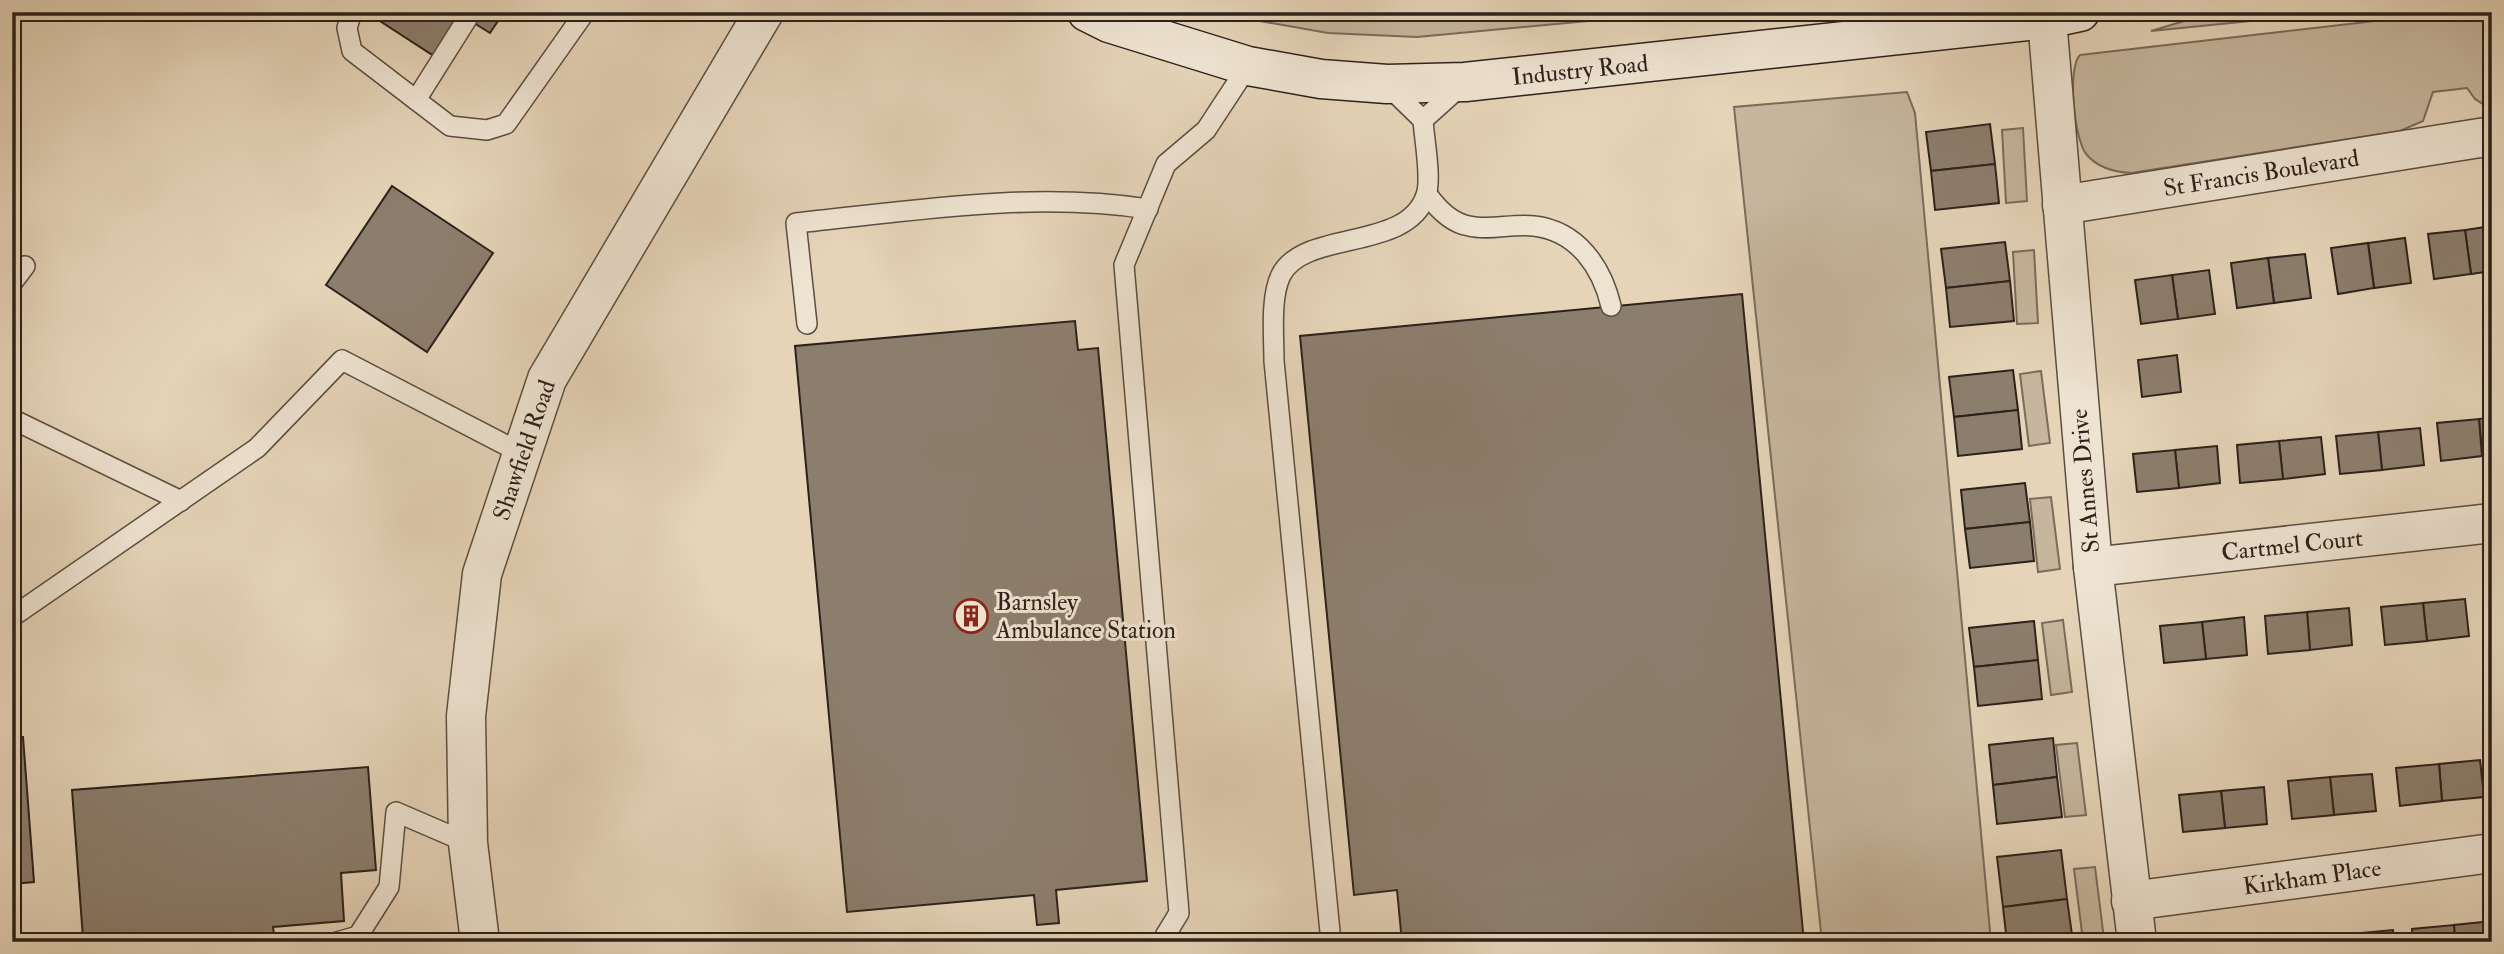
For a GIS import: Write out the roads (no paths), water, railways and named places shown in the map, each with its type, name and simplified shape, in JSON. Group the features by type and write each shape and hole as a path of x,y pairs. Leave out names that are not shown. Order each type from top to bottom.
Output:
{"street":[{"name":"Shawfield Road","path":"480,942 468,843 466,716 482,574 547,379 764,12"},
{"name":"Industry Road","path":"1087,12 1109,23 1248,66 1321,79 1387,84 1465,82 2064,16"},
{"name":"St Annes Drive","path":"2064,16 2062,205 2093,567 2137,942"},
{"name":"St Francis Boulevard","path":"2062,205 2469,130"},
{"name":"Cartmel Court","path":"2093,567 2492,523"},
{"name":"Kirkham Place","path":"2131,901 2492,853"}],"lane":[{"path":"352,12 347,28 352,51 450,126 486,130 506,124 585,12"},
{"path":"416,100 467,19"},
{"path":"1165,936 1179,913 1124,265 1166,164 1206,130 1248,66"},
{"path":"1423,120 1465,82"},
{"path":"1387,84 1423,120 1427,194 1439,212 1468,226 1535,226 1563,235 1597,265 1611,306"},
{"path":"1331,942 1274,361 1273,313 1281,274 1302,255 1382,233 1416,213 1427,194"},
{"path":"807,324 796,223 981,204 1102,202 1148,209"},
{"path":"12,283 25,266"},
{"path":"12,617 257,448 342,360 523,454"},
{"path":"12,419 181,501"},
{"path":"337,942 358,936 389,887 396,812 468,843"}],"place":[{"name":"Barnsley Ambulance Station","path":"971,616"}]}
